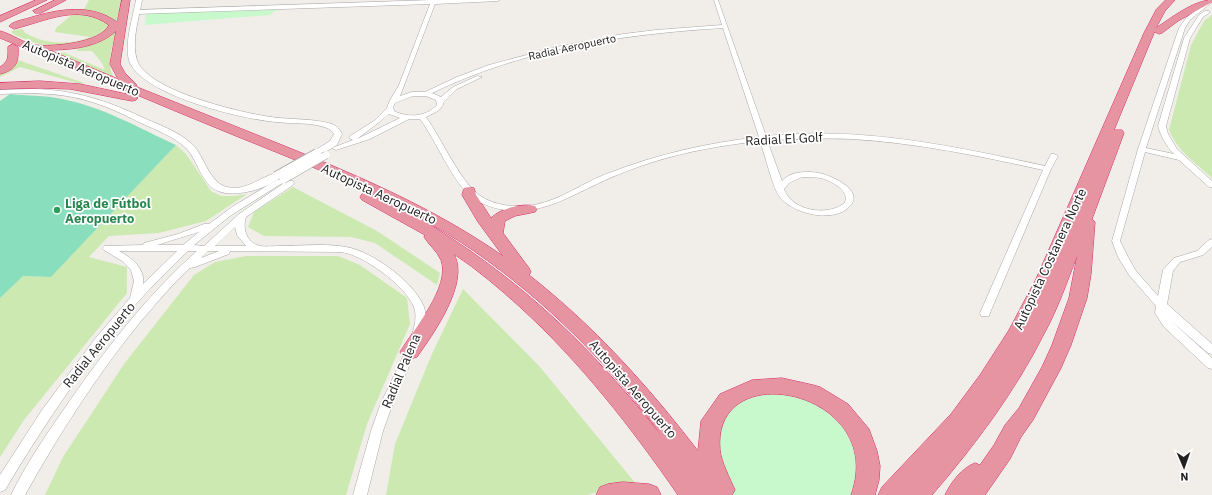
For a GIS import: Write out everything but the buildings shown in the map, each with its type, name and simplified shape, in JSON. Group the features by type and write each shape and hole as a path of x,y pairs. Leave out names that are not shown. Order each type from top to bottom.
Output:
{"highway":[{"path":"0,19 43,0"},
{"path":"0,23 53,0"},
{"path":"1,35 62,0"},
{"path":"1,35 14,26 71,0"},
{"path":"126,0 115,64 120,75 138,96"},
{"name":"Autopista Costanera Norte","path":"890,495 934,448 973,400 998,364 1020,328 1047,272 1157,17 1171,0"},
{"name":"Autopista Costanera Norte","path":"916,495 966,438 987,411 1012,373 1036,332 1048,307 1087,212 1159,31 1168,13 1181,0"},
{"path":"1159,31 1175,19 1211,0"},
{"path":"1146,41 1147,24 1154,2"},
{"path":"0,71 13,61 17,45 48,47 77,44 106,35 113,29 114,24 97,14 78,12 49,15 14,26"},
{"name":"Autopista Aeropuerto","path":"1,35 17,45 138,96 378,202 460,249 494,274 553,325 616,393 663,454 691,495"},
{"path":"0,86 64,86 138,96"},
{"name":"Autopista Aeropuerto","path":"138,96 301,158 397,200 439,221 480,247 542,294 586,335 631,382 680,443 716,495"},
{"path":"470,191 469,195 486,222 520,268 542,294"},
{"path":"495,233 496,221 502,215 530,209"},
{"path":"957,495 976,471 1013,431 1025,415 1049,372 1073,320 1083,276 1087,232 1087,212"},
{"path":"410,352 442,299 450,275 450,264 446,254 421,226"},
{"path":"726,495 716,478 707,448 707,435 712,416 717,408 732,396 756,387 773,385 799,388 817,395 835,406 849,420 863,441 869,460 868,479 863,495"},
{"path":"971,495 1001,454 1013,431"},
{"path":"608,495 622,493 649,495"}],"street":[{"path":"138,7 274,8 282,4 292,2 396,0"},
{"path":"138,7 498,0"},
{"path":"716,0 782,194 786,201 805,211 828,213 838,211 845,207 849,202 849,196 846,190 830,179 820,176 798,175 783,182 781,188"},
{"path":"1211,0 1184,24 1142,149 1116,242 1122,256 1137,280 1212,350"},
{"path":"336,148 371,126 390,109 391,104 402,85 434,1"},
{"path":"0,92 40,91 78,96 94,100 140,119 182,140 195,153 214,183 224,190 234,191 246,189 283,180 322,154 336,141 338,134 335,128 326,125 269,119 231,111 168,89 146,77 137,68 132,54 138,7"},
{"path":"1212,9 1201,16 1193,26 1187,38 1162,122 1164,136 1184,159 1212,185"},
{"path":"1184,24 1193,26"},
{"name":"Radial Aeropuerto","path":"426,94 466,75 510,61 563,47 644,33 725,28"},
{"name":"Radial Aeropuerto","path":"422,116 439,107 440,102 451,91 468,81 542,58 591,46 637,38 725,28"},
{"path":"402,85 408,91 416,94"},
{"path":"394,101 405,96 426,94 436,97 440,102"},
{"path":"390,109 397,116 422,116 470,191 483,201 495,205 530,209"},
{"path":"345,151 394,123 410,117"},
{"path":"322,154 351,142 371,136"},
{"name":"Radial El Golf","path":"530,209 554,203 604,178 662,157 695,149 764,139 821,137 893,141 974,153 1047,169"},
{"path":"1142,149 1184,159"},
{"path":"985,313 1054,156"},
{"name":"Radial Aeropuerto","path":"18,495 58,428 102,364 131,327 182,270 283,180"},
{"name":"Radial Aeropuerto","path":"0,486 58,397 133,301 185,248 218,221 283,180"},
{"path":"242,216 239,225 240,233 245,241 258,248"},
{"name":"Radial Aeropuerto","path":"136,248 192,232 218,221"},
{"path":"1212,242 1200,252 1177,260 1168,270 1160,313 1164,321 1212,365"},
{"name":"Radial Palena","path":"133,301 139,285 138,272 127,258 107,248 258,248 336,249 351,251 369,259 408,291 419,306 420,324 410,352 387,402 377,430 360,495"},
{"name":"Radial Aeropuerto","path":"182,270 207,258 237,249"}],"green space":[{"path":"89,0 125,0 120,20 115,21 98,14 63,10 84,9"},
{"path":"276,10 270,15 145,25 146,13"},
{"path":"68,13 91,15 110,24 107,31 87,39 56,45 35,43 11,32 14,30 23,29 24,32 39,39 65,43 90,37 55,32 56,28 73,14"},
{"path":"1212,15 1212,178 1182,151 1169,130 1191,45 1204,21"},
{"path":"111,32 116,32 110,61 111,72 114,77 44,49 65,53 105,70 102,63 92,51 77,51 78,48 62,48"},
{"path":"18,60 84,83 81,84 20,67 0,77 0,73"},
{"name":"Liga de Fútbol Aeropuerto","path":"10,94 62,99 92,107 176,145 51,277 23,276 0,298 0,101"},
{"path":"176,145 186,154 211,191 221,196 247,194 206,221 159,233 109,236 89,257 127,267 127,293 24,420 0,457 0,298 23,276 51,277"},
{"path":"293,187 377,231 440,273 437,285 375,243 351,237 264,236 248,227 254,212"},
{"path":"246,256 338,256 360,265 407,298 410,324 367,424 346,495 45,495 63,457 124,364 194,275 215,262"},
{"path":"463,289 540,367 637,485 609,489 587,495 386,495 395,444 431,356"},
{"path":"780,388 831,409 859,450 854,495 733,495 722,476 718,417 724,407"}],"place":[{"name":"Liga de Fútbol Aeropuerto","path":"57,210"}]}
